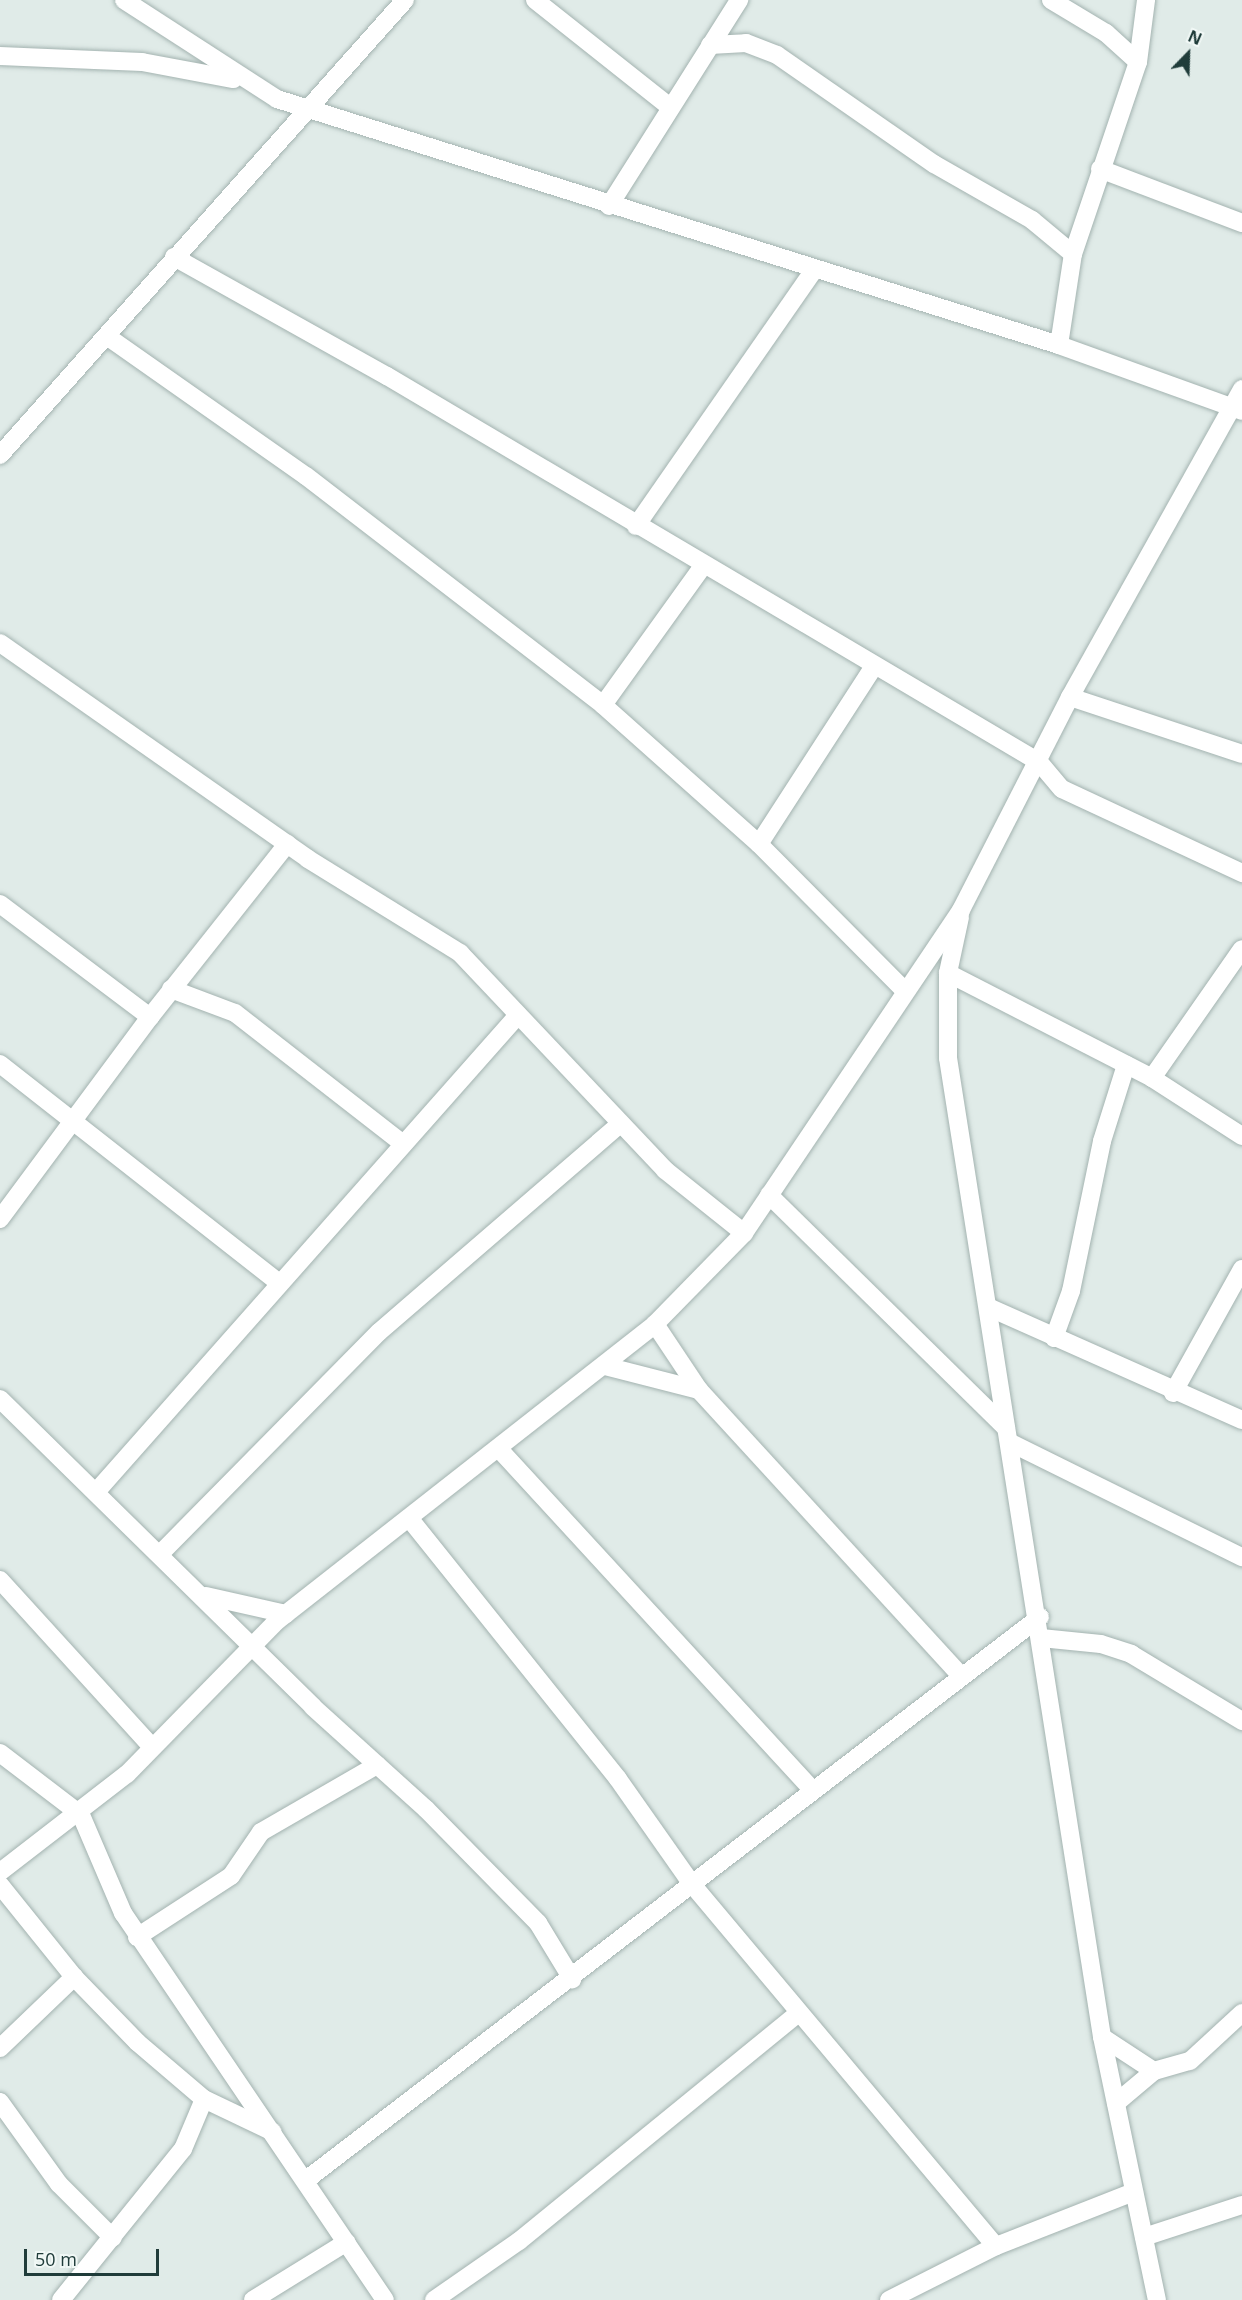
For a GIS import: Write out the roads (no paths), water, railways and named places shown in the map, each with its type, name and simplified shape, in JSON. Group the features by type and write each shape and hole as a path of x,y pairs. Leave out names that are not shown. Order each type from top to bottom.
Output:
{"street":[{"path":"124,0 242,80 307,109 813,271 1059,345 1238,411"},
{"path":"0,455 108,337 174,257 405,0"},
{"path":"535,0 670,107"},
{"path":"609,206 739,0"},
{"path":"1052,0 1106,33 1138,62"},
{"path":"1059,345 1073,254 1100,168 1138,62 1146,0"},
{"path":"710,45 761,46 934,164 1032,220 1073,254"},
{"path":"0,56 142,62 242,80"},
{"path":"1100,168 1242,223"},
{"path":"174,257 387,376 703,566 1039,762 1062,789 1242,873"},
{"path":"636,526 813,271"},
{"path":"108,337 306,476 603,705 759,844 904,990"},
{"path":"0,1872 81,1815 152,1747 252,1644 286,1614 499,1449 655,1324 744,1233 904,990 961,910 1039,762 1070,697 1238,411 1242,389"},
{"path":"603,705 703,566"},
{"path":"3,652 287,844 432,932 518,1015 665,1170 744,1233"},
{"path":"759,844 874,666"},
{"path":"1070,697 1242,754"},
{"path":"0,1219 171,989 287,844"},
{"path":"0,904 150,1017"},
{"path":"961,910 948,974 948,1058 1007,1435 1040,1617 1041,1638 1102,2037 1157,2300"},
{"path":"1152,1078 1242,949"},
{"path":"948,974 1152,1078 1242,1136"},
{"path":"171,989 235,1013 402,1143"},
{"path":"96,1492 279,1282 518,1015"},
{"path":"0,1064 74,1119 279,1282"},
{"path":"1054,1338 1071,1291 1102,1141 1126,1065"},
{"path":"161,1553 380,1332 620,1124"},
{"path":"769,1196 1007,1435 1242,1557"},
{"path":"1173,1393 1242,1269"},
{"path":"988,1307 1173,1393 1242,1420"},
{"path":"655,1324 699,1390 962,1677"},
{"path":"604,1366 699,1390"},
{"path":"0,1399 206,1596 252,1644 538,1923 572,1979"},
{"path":"499,1449 813,1790"},
{"path":"409,1518 530,1666 691,1883 996,2246"},
{"path":"0,1580 152,1747"},
{"path":"206,1596 286,1614"},
{"path":"306,2180 572,1979 691,1883 1040,1617"},
{"path":"1041,1638 1101,1644 1131,1654 1242,1721"},
{"path":"0,1753 81,1815 137,1937 306,2180 385,2300"},
{"path":"137,1937 231,1876 261,1832 377,1765"},
{"path":"0,1885 74,1977 137,2042 204,2099 273,2132"},
{"path":"0,2048 74,1977"},
{"path":"434,2300 519,2241 799,2013"},
{"path":"1116,2103 1154,2071 1190,2061 1242,2013"},
{"path":"1102,2037 1154,2071"},
{"path":"61,2300 183,2149 204,2099"},
{"path":"0,2102 59,2184 113,2238"},
{"path":"889,2300 996,2246 1134,2192"},
{"path":"1144,2237 1242,2205"},
{"path":"253,2300 347,2242"}]}
